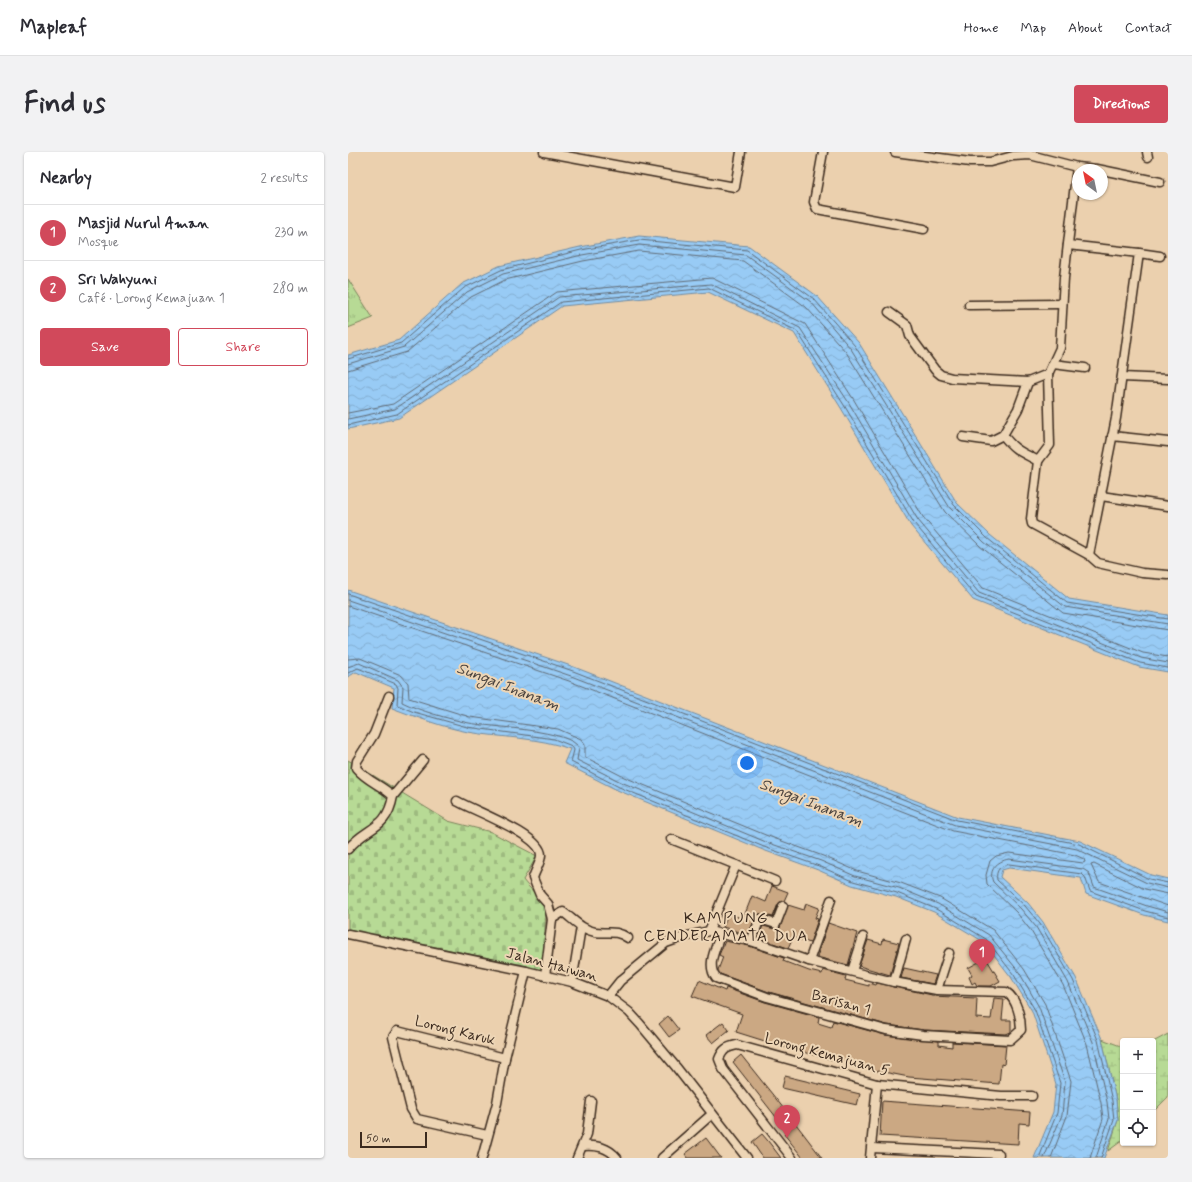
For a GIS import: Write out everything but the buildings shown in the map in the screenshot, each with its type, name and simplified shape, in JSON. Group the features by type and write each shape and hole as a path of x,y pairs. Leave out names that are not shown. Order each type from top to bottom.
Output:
{"street":[{"path":"544,152 735,187 741,152"},
{"path":"823,152 814,202 817,209 924,229"},
{"path":"895,152 970,162 990,162 1013,156 1030,154 1072,166"},
{"path":"1108,171 1160,182"},
{"path":"1073,200 1062,304 1060,348 1048,374 1050,445 1038,461 1031,519 1032,524 1089,555 1098,563 1142,573 1168,575"},
{"path":"1068,244 1160,256"},
{"path":"1089,555 1122,377 1138,253"},
{"path":"970,305 1062,304"},
{"path":"889,312 907,325 910,336 935,370 941,375 952,378 1028,382 1048,374"},
{"path":"1053,364 1085,368"},
{"path":"1122,377 1168,379"},
{"path":"963,438 991,440 1003,435 1018,409 1028,382"},
{"path":"1003,435 1012,447 1022,454 1038,461"},
{"path":"1112,436 1168,442"},
{"path":"1101,496 1168,506"},
{"path":"389,696 374,734 357,761 356,768 365,778 385,788 393,796"},
{"path":"348,848 354,841 382,823 391,809 393,796 423,760"},
{"path":"457,801 533,840 539,847 541,855 533,878 540,895 548,904 552,919 545,976"},
{"path":"671,839 775,881"},
{"path":"709,931 736,865"},
{"path":"809,961 831,900"},
{"path":"751,941 760,919 776,924 783,906"},
{"path":"552,919 563,912 581,927 595,932 619,932 628,938"},
{"path":"572,982 581,927"},
{"path":"608,996 620,981 666,943 683,936 709,931 751,941 809,961 894,982 937,990 949,953"},
{"name":"Barisan 1","path":"720,933 711,966 711,972 716,978 767,997 886,1030 923,1035 1010,1040 1021,1030 1021,1023 1010,995 1006,992 937,990"},
{"name":"Jalan Haiwan","path":"348,934 526,970 572,982 608,996 629,1012 636,1020 676,1067 748,1158"},
{"path":"852,971 863,937"},
{"path":"894,982 906,939"},
{"path":"482,1158 487,1135 497,1103 505,1058 526,970"},
{"name":"Lorong Karuk","path":"487,1135 417,1119 411,1109 392,1037 397,1031 505,1058"},
{"name":"Lorong Kemajuan 5","path":"792,1158 723,1069 719,1060 722,1052 728,1047 737,1045 877,1084 1001,1096 1032,1096"},
{"path":"870,1158 877,1084"},
{"path":"577,1158 583,1146 590,1116 590,1101"},
{"path":"662,1158 712,1114"},
{"path":"583,1146 596,1145 612,1152 617,1158"},
{"path":"872,1148 999,1154"}],"green space":[{"path":"348,279 373,318 348,328"},
{"path":"348,760 448,821 491,832 537,856 523,880 539,898 545,910 543,974 528,966 348,929"},
{"path":"1168,1034 1168,1097 1156,1109 1156,1074 1156,1040"},
{"path":"1102,1039 1120,1046 1120,1142 1108,1151 1118,1120 1116,1100"}],"water":[{"path":"639,236 749,246 817,296 859,343 957,503 990,535 1069,599 1168,615 1168,672 1139,667 973,600 911,526 841,408 794,333 708,292 562,306 399,418 348,429 348,355 399,340 462,284 499,266 580,247"},
{"name":"Sungai Inanam","path":"348,590 574,667 958,817 1080,841 1151,875 1168,879 1168,921 1144,915 1086,894 1081,878 1009,868 1002,870 1000,877 1028,903 1043,922 1076,978 1102,1039 1116,1100 1118,1120 1104,1158 1034,1158 1053,1112 1056,1084 1032,1011 1011,977 984,942 934,912 896,897 852,885 617,790 564,763 570,749 545,742 458,730 429,722 392,708 394,688 356,672 348,677"}],"place":[{"name":"Masjid Nurul Aman","path":"982,972"},
{"name":"Sri Wahyuni","path":"787,1138"}],"district":[{"name":"KAMPUNG CENDERAMATA DUA","path":"726,927"}]}
